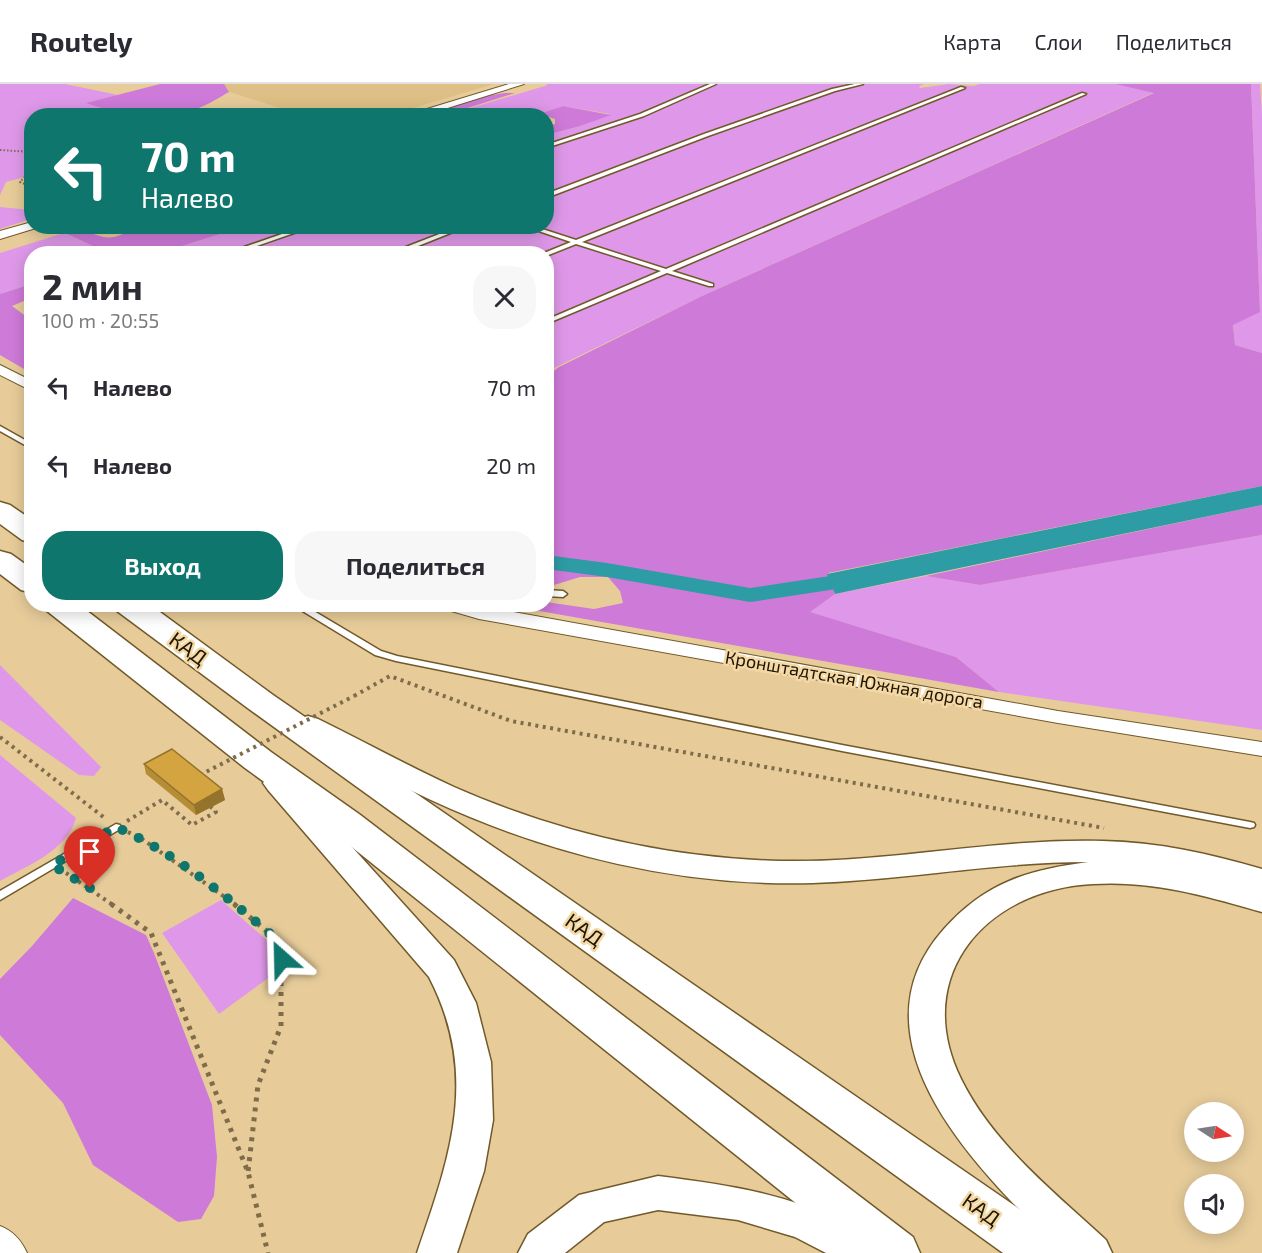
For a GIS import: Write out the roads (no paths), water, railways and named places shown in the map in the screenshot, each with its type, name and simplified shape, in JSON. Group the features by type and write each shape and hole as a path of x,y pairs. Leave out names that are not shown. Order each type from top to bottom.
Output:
{"highway":[{"path":"0,511 24,528"},
{"path":"0,560 24,578"},
{"path":"68,612 258,760 346,823 895,1253"},
{"name":"КАД","path":"139,612 261,702 1042,1253"}],"street":[{"path":"436,108 519,84"},
{"path":"0,235 24,228"},
{"path":"0,369 24,382"},
{"name":"Кронштадтская Южная дорога","path":"491,612 1058,717 1262,749"},
{"path":"261,702 461,801 566,840 627,854 733,869 808,872 876,869 1021,855 1112,851 1192,861 1262,880"},
{"path":"258,760 409,929 442,969 456,996 471,1049 474,1119 469,1149 438,1253"},
{"path":"1092,1253 1005,1171 967,1125 952,1100 930,1047 927,1028 929,986 939,960 966,922 996,900 1032,884 1062,877 1097,872 1166,875 1203,883 1262,902"},
{"path":"538,1253 542,1247 593,1206 658,1193 738,1203 805,1222 864,1253"},
{"path":"0,1239 12,1253"}],"lane":[{"path":"554,144 642,115 714,84"},
{"path":"554,193 706,135 834,90 861,84"},
{"path":"554,251 963,88"},
{"path":"554,319 936,154 1084,94"},
{"path":"252,246 288,234"},
{"path":"412,246 445,234"},
{"path":"551,234 711,285"},
{"path":"0,428 24,442"},
{"path":"554,593 563,594"},
{"path":"309,612 378,653 396,658 842,748 1250,825"},
{"path":"0,896 116,827"}],"water":[{"path":"1262,486 1262,505 835,594 827,574"}],"waterway":[{"path":"554,563 750,595 863,578"}]}
